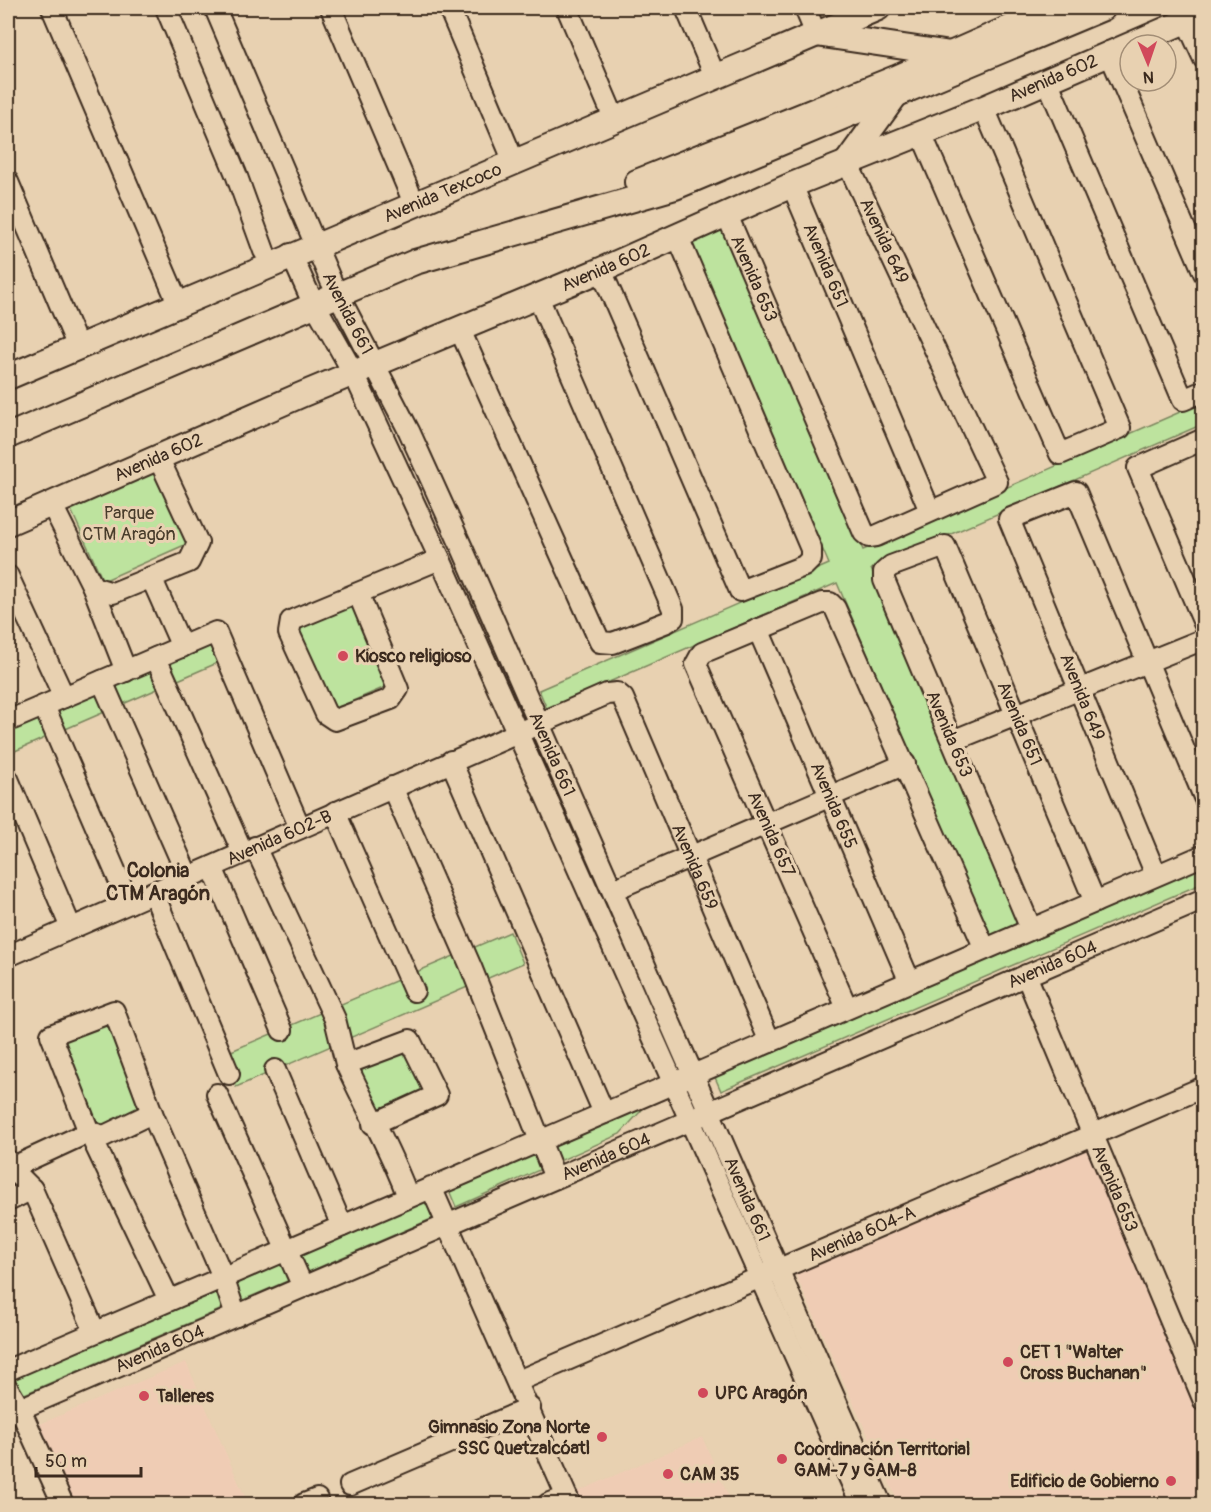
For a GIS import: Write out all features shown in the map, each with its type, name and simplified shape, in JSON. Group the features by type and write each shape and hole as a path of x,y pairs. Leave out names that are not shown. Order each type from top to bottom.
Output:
{"main road":[{"name":"Avenida Texcoco","path":"8,377 291,254 878,8"},
{"path":"8,436 312,299 405,251 618,189 675,169 1055,8"},
{"path":"335,288 415,262 675,187 1103,8"},
{"name":"Avenida 602","path":"8,523 158,457 678,237 792,185 984,108 1195,16"},
{"path":"816,34 951,54"},
{"path":"847,162 895,96"},
{"path":"8,421 312,299"}],"street":[{"path":"52,8 178,303"},
{"path":"166,8 236,174 264,251"},
{"name":"Avenida 661","path":"214,8 335,288 414,442 694,1074 861,1504"},
{"path":"331,8 414,203"},
{"path":"449,8 514,162"},
{"path":"567,8 614,118"},
{"path":"686,8 715,76"},
{"path":"805,8 816,34"},
{"path":"1195,16 1203,59"},
{"path":"1109,52 1203,273"},
{"path":"1047,80 1183,400 1203,391"},
{"path":"921,133 1059,454 1120,428 984,108"},
{"name":"Avenida 649","path":"847,162 997,482 930,511"},
{"path":"8,182 78,347"},
{"name":"Avenida 651","path":"792,185 930,511"},
{"name":"Avenida 653","path":"728,215 864,533 869,537 930,511"},
{"path":"601,270 740,591 804,566 811,559 811,549 678,237"},
{"name":"Avenida 661","path":"291,254 312,299 354,374 440,559 689,1121 769,1272"},
{"path":"460,330 598,638 604,644 613,644 673,618 673,609 538,297"},
{"path":"1202,443 1138,468 1203,623"},
{"path":"93,587 113,593 189,562 198,543 158,457"},
{"name":"Avenida 649","path":"1146,663 1076,492 1009,519 1156,875"},
{"path":"52,505 93,587 126,671"},
{"name":"Avenida 651","path":"945,546 1095,902"},
{"name":"Avenida 653","path":"945,546 891,566 884,572 884,580 1031,929"},
{"path":"358,593 398,689 391,699 335,720 326,714 288,628 295,619 440,559"},
{"path":"8,576 64,697"},
{"path":"151,578 182,647"},
{"path":"758,629 822,603 830,603 835,608 985,949"},
{"name":"Avenida 657","path":"758,629 702,653 697,659 697,667 847,1008"},
{"name":"Avenida 655","path":"758,629 910,982"},
{"path":"8,721 216,632 300,828"},
{"path":"952,741 1203,639"},
{"path":"156,658 249,850 335,1019 346,1064 408,1197"},
{"path":"1146,663 1203,797"},
{"path":"102,681 188,877"},
{"name":"Avenida 602-B","path":"8,955 607,694 617,693"},
{"name":"Avenida 659","path":"617,693 622,698 770,1042"},
{"path":"44,706 129,903"},
{"path":"451,762 604,1113"},
{"path":"613,890 905,764"},
{"path":"8,779 71,928"},
{"path":"392,787 471,967 555,1178"},
{"path":"335,812 414,992"},
{"path":"8,1370 1203,855"},
{"path":"212,867 282,1030"},
{"path":"153,892 229,1074"},
{"name":"Avenida 604","path":"14,1412 1203,899"},
{"name":"Avenida 653","path":"1026,975 1203,1401"},
{"path":"169,1300 89,1132 51,1035 114,1011 152,1113 224,1277 236,1316"},
{"path":"346,1064 411,1040 437,1095 373,1124"},
{"path":"275,1070 342,1226"},
{"name":"Avenida 604-A","path":"518,1381 1203,1087"},
{"path":"217,1094 303,1287"},
{"path":"95,1332 32,1190 9,1164 89,1132 104,1136 152,1113"},
{"path":"431,1187 569,1501 548,1504"},
{"path":"8,1201 32,1190"},
{"name":"Avenida 661","path":"794,1330 881,1504"},
{"path":"8,1389 14,1412 63,1504"},
{"path":"350,1485 530,1408"}],"shaded area":[{"name":"CET 1 \"Walter Cross Buchanan\"","path":"1090,1146 1203,1412 1203,1504 899,1504 794,1271"},
{"path":"186,1362 248,1504 75,1504 40,1424"},
{"name":"CAM 35","path":"702,1437 732,1504 582,1504 577,1492"}],"green space":[{"path":"724,229 863,550 1203,402 1203,424 871,569 1024,925 990,939 837,583 547,709 539,690 829,564 691,244"},
{"name":"Parque CTM Aragón","path":"155,466 189,543 103,581 68,503"},
{"path":"352,601 390,685 334,709 297,626"},
{"path":"212,635 224,660 8,754 8,724"},
{"path":"1203,863 1203,883 721,1091 714,1075"},
{"path":"510,932 523,963 236,1087 222,1055"},
{"path":"112,1019 148,1109 97,1129 60,1038"},
{"path":"409,1042 431,1094 374,1118 352,1066"},
{"path":"650,1101 620,1134 456,1207 448,1188"},
{"path":"427,1197 436,1217 20,1396 12,1376"}],"place":[{"name":"Kiosco religioso","path":"343,656"},
{"name":"CET 1 \"Walter Cross Buchanan\"","path":"1008,1362"},
{"name":"UPC Aragón","path":"703,1393"},
{"name":"Talleres","path":"144,1396"},
{"name":"Gimnasio Zona Norte SSC Quetzalcóatl","path":"602,1437"},
{"name":"Coordinación Territorial GAM-7 y GAM-8","path":"782,1459"},
{"name":"CAM 35","path":"668,1474"},
{"name":"Edificio de Gobierno","path":"1171,1481"}],"district":[{"name":"Colonia CTM Aragón","path":"158,882"}]}
